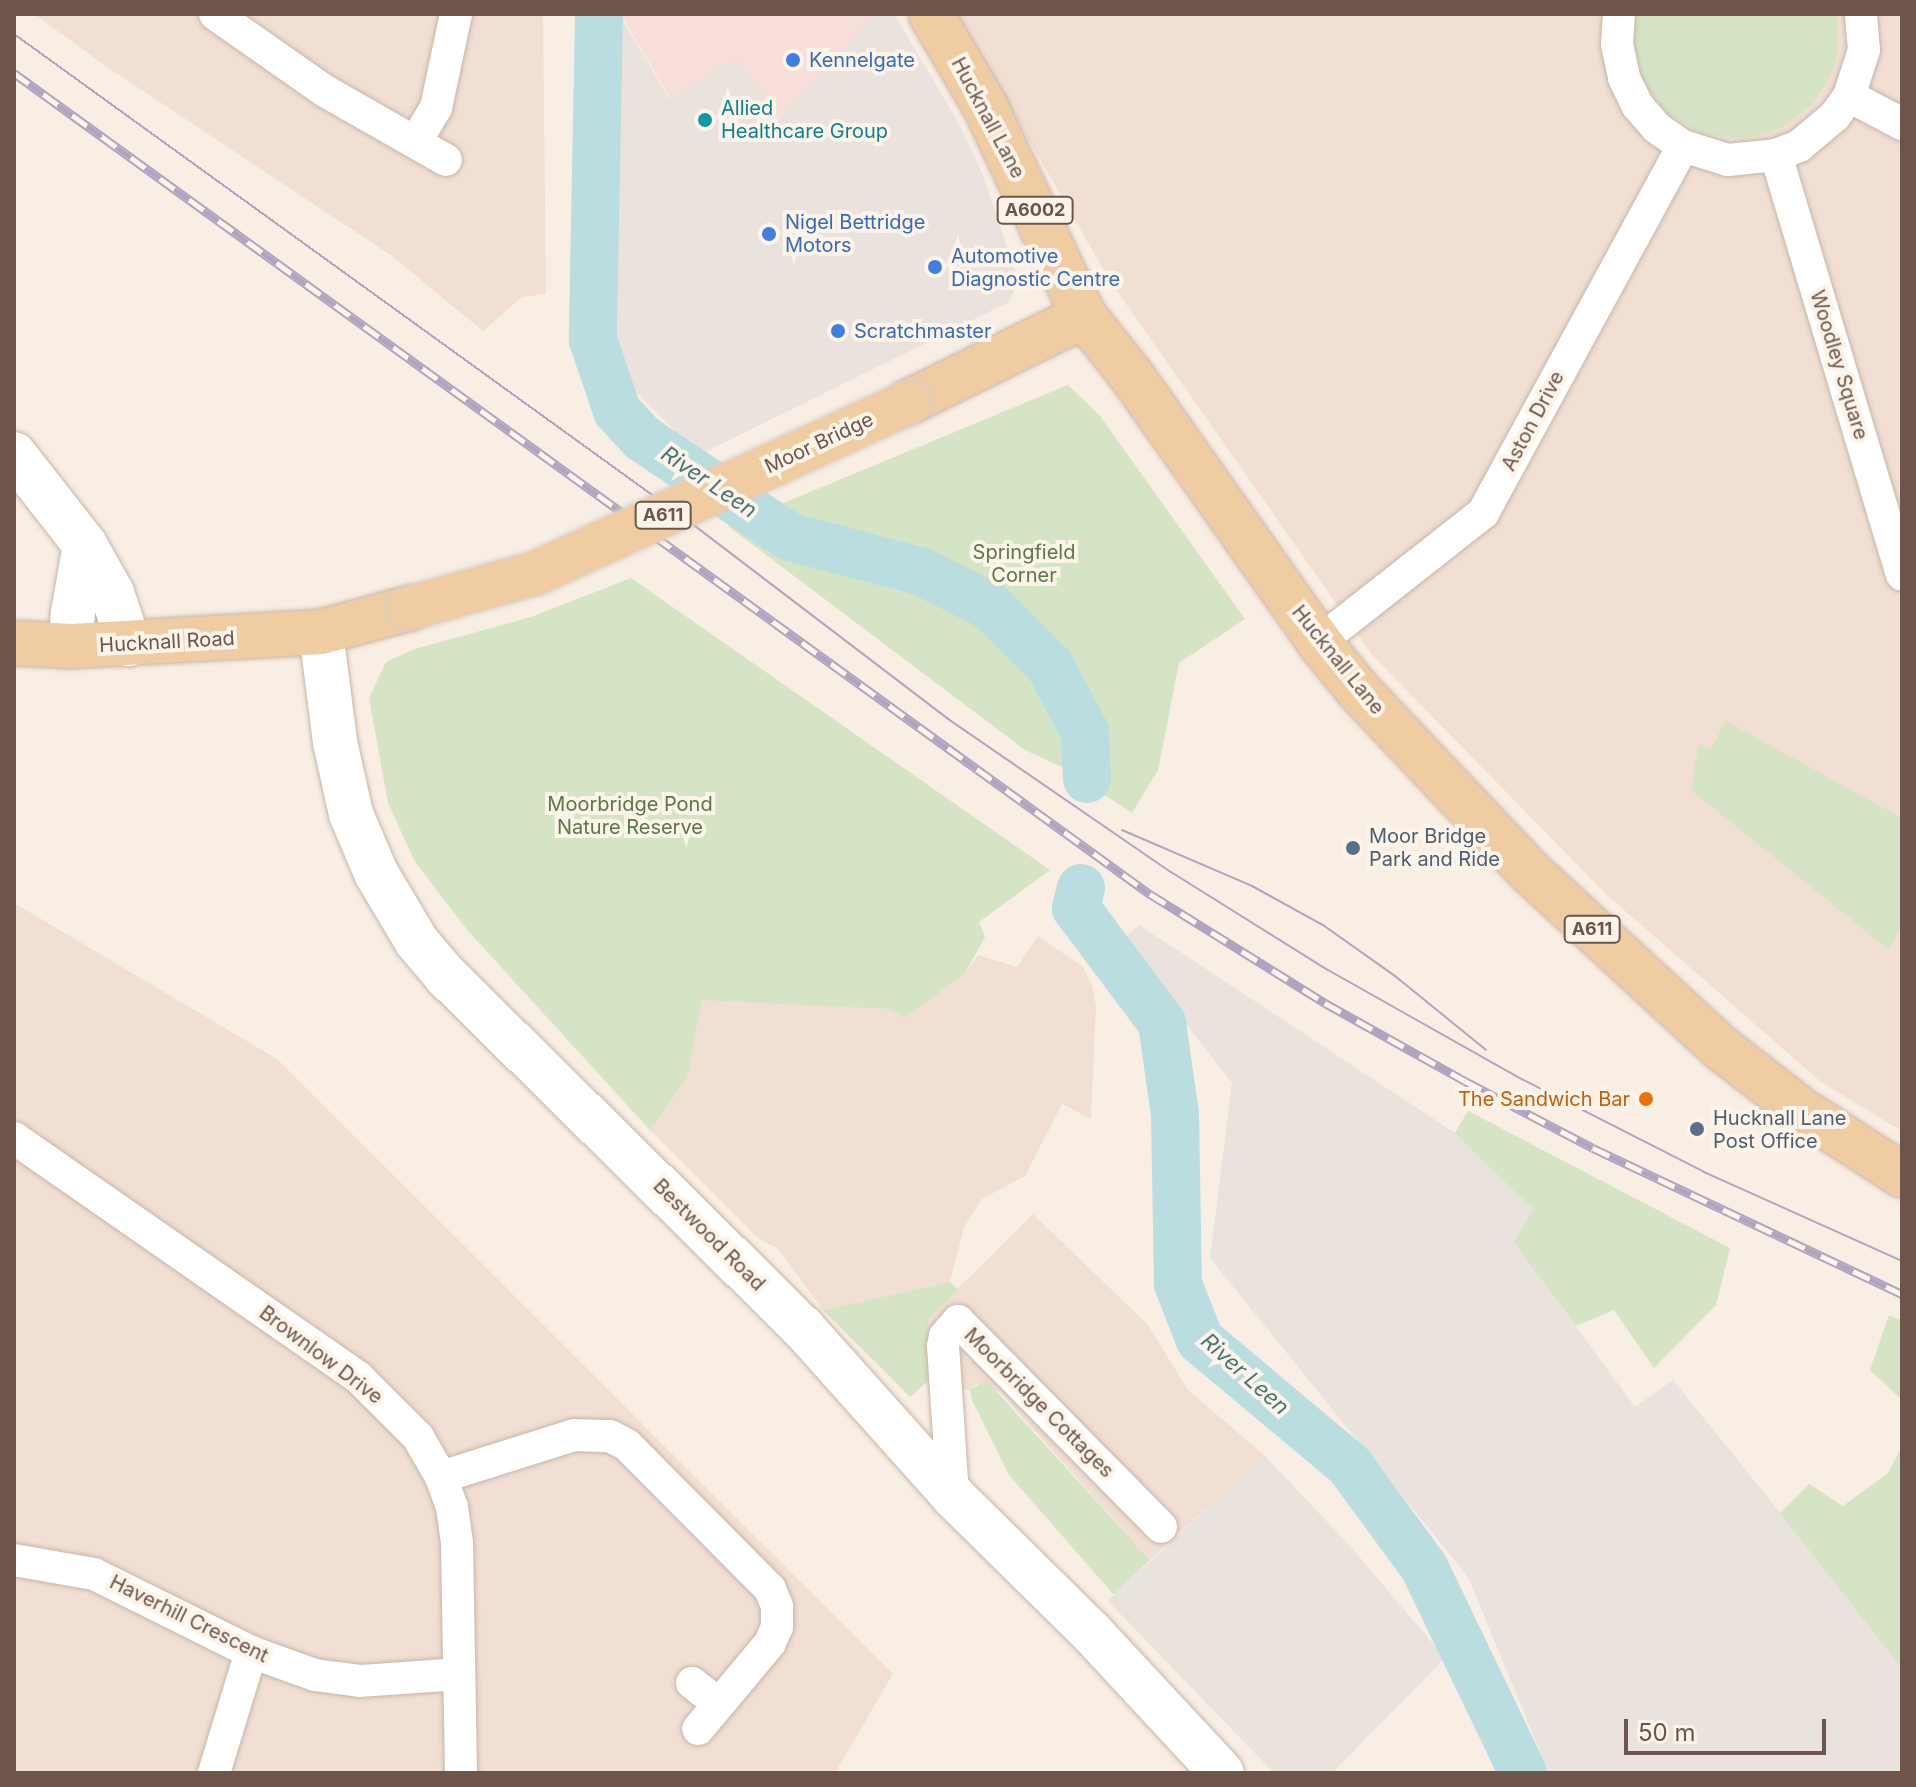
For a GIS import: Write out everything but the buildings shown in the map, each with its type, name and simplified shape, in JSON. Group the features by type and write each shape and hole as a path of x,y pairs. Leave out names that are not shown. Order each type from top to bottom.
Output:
{"main road":[{"name":"Hucknall Lane","path":"931,14 985,106 1084,316 1131,375 1319,642 1358,690 1528,870 1744,1068 1862,1151 1902,1175"},
{"name":"Moor Bridge","path":"321,632 536,573 909,402 1084,316"},
{"path":"14,454 85,545 112,593 129,644"},
{"path":"71,646 73,613 85,545"},
{"name":"Hucknall Road","path":"14,643 71,646 129,644 321,632"},
{"name":"Bestwood Road","path":"321,632 335,742 351,814 376,873 417,942 446,976 803,1328 953,1496 1091,1632 1222,1773"}],"street":[{"path":"215,14 325,91 446,160"},
{"path":"416,141 436,108 456,14"},
{"path":"1619,14 1617,44 1624,78 1637,105 1657,128 1683,146 1728,160 1776,155 1818,133 1849,96 1864,50 1861,14"},
{"path":"1849,96 1902,124"},
{"name":"Aston Drive","path":"1319,642 1483,513 1683,146"},
{"name":"Woodley Square","path":"1776,155 1902,574"},
{"name":"Brownlow Drive","path":"14,1138 358,1377 418,1437 441,1477 452,1507 457,1543 461,1773"},
{"name":"Moorbridge Cottages","path":"953,1496 943,1346 951,1327 958,1321 1147,1520"},
{"path":"441,1477 574,1435 610,1436 627,1445 770,1589 777,1606 777,1627 770,1643 709,1716 692,1683"},
{"name":"Haverhill Crescent","path":"14,1560 94,1574 251,1652 315,1675 360,1681 459,1674"},
{"path":"214,1773 251,1652"}],"shaded area":[{"path":"34,14 543,14 546,294 522,297 483,331 392,256 107,67"},
{"path":"621,14 873,14 779,119 671,100"},
{"path":"873,14 894,14 958,122 983,175 1018,280 1009,302 699,455 624,380 613,340 621,17 670,100 737,58 779,119"},
{"path":"957,14 1902,14 1902,1131 1821,1082 1607,895 1373,656 1110,281"},
{"path":"14,903 277,1059 893,1674 835,1773 14,1773"},
{"path":"1139,925 1455,1133 1533,1210 1515,1244 1635,1407 1673,1380 1896,1656 1902,1668 1902,1773 1549,1773 1468,1577 1210,1258 1232,1083 1121,941"},
{"path":"1038,936 1083,967 1092,985 1096,1006 1091,1119 1062,1104 1025,1176 982,1199 964,1227 950,1282 823,1310 778,1249 758,1238 650,1130 687,1078 702,999 889,1009 904,1018 964,975 978,955 1017,967"},
{"path":"1033,1214 1148,1325 1188,1390 1264,1455 1150,1560 1000,1392 977,1384 970,1390 928,1381 927,1319"},
{"path":"1264,1455 1351,1547 1445,1658 1332,1773 1274,1773 1108,1601"}],"green space":[{"path":"1635,14 1837,14 1838,48 1834,68 1814,103 1782,128 1743,139 1703,134 1668,114 1644,82 1633,43"},
{"name":"Springfield Corner","path":"1068,385 1100,416 1245,619 1179,663 1158,770 1132,813 1064,768 1025,750 728,526"},
{"name":"Moorbridge Pond Nature Reserve","path":"631,578 1050,870 979,922 985,937 964,975 904,1018 889,1009 702,1000 687,1078 650,1130 469,932 415,862 388,803 369,698 386,662 415,649 531,617"},
{"path":"1726,721 1902,818 1902,924 1889,950 1691,790 1699,743 1710,750"},
{"path":"1468,1111 1730,1248 1716,1305 1654,1368 1614,1310 1576,1326 1514,1243 1533,1210 1455,1133"},
{"path":"950,1282 958,1290 928,1319 928,1381 910,1397 823,1310"},
{"path":"1889,1315 1902,1321 1902,1400 1870,1370"},
{"path":"986,1380 1150,1560 1114,1595 1009,1475 972,1400 970,1390"},
{"path":"1902,1446 1902,1668 1780,1513 1809,1484 1843,1506 1888,1473"}],"waterway":[{"name":"River Leen","path":"599,14 593,340 617,411 642,438 790,537 920,571 990,606 1050,666 1085,732 1087,779"},
{"name":"River Leen","path":"1081,888 1076,908 1162,1023 1175,1114 1178,1284 1200,1340 1350,1466 1424,1567 1523,1773"}],"tram line":[{"path":"14,34 691,523 948,719 1171,872 1328,970 1514,1075 1704,1172 1902,1261"},
{"path":"1122,830 1252,886 1323,925 1395,976 1486,1050"}],"railway":[{"path":"14,73 1150,894 1325,1003 1465,1081 1593,1148 1902,1294"}],"place":[{"name":"Kennelgate","path":"793,60"},
{"name":"Allied Healthcare Group","path":"705,120"},
{"name":"Nigel Bettridge Motors","path":"769,234"},
{"name":"Automotive Diagnostic Centre","path":"935,267"},
{"name":"Scratchmaster","path":"838,331"},
{"name":"Moor Bridge Park and Ride","path":"1353,848"},
{"name":"The Sandwich Bar","path":"1646,1099"},
{"name":"Hucknall Lane Post Office","path":"1697,1129"}]}
